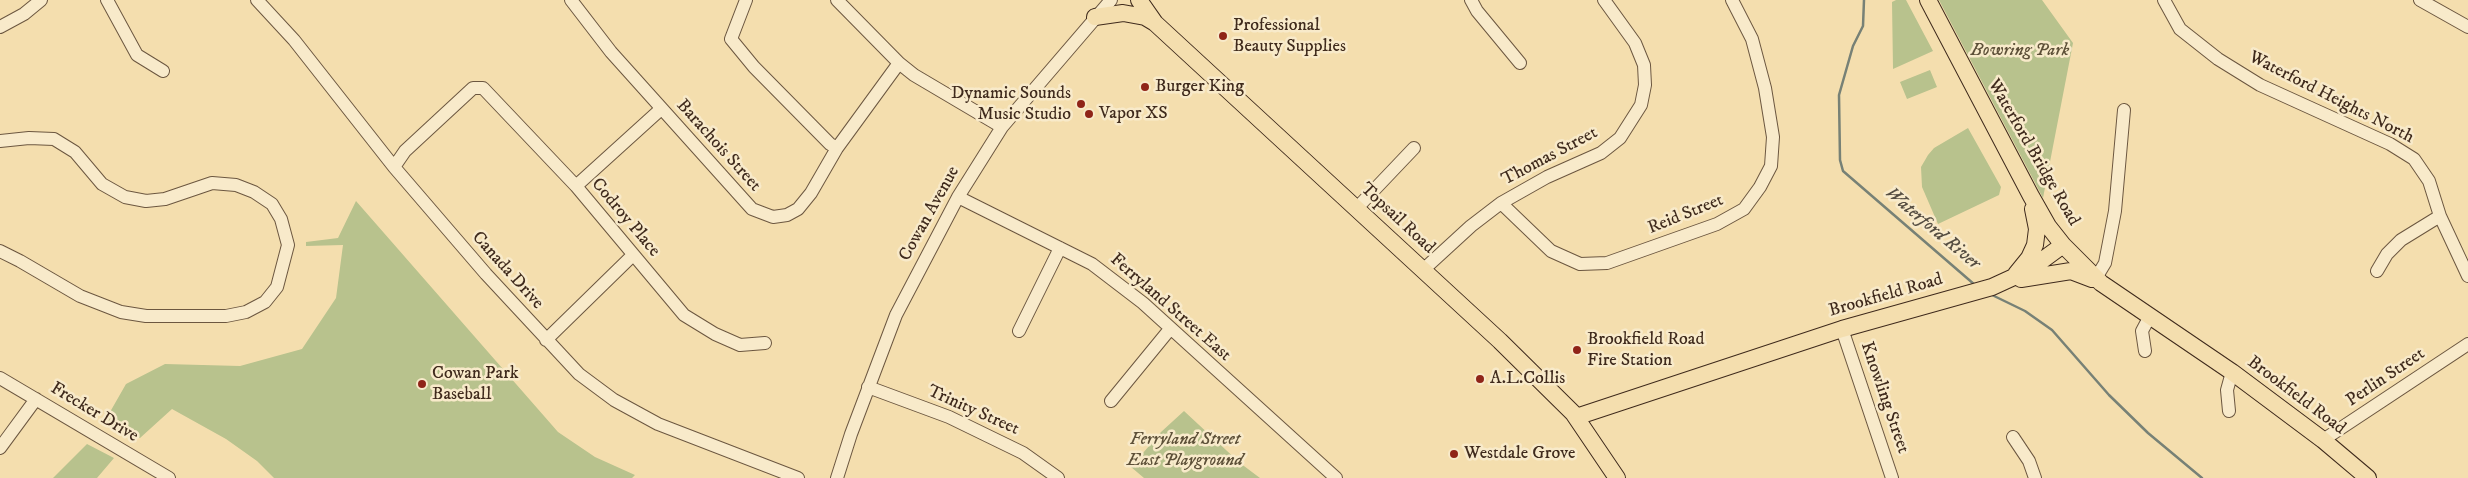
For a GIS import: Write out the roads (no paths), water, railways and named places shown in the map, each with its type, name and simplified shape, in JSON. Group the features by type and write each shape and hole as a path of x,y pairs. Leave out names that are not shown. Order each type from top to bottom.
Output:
{"main road":[{"name":"Topsail Road","path":"1139,0 1155,23 1500,341 1576,417 1617,478"},
{"name":"Waterford Bridge Road","path":"1928,0 2030,196 2048,226 2064,245"},
{"path":"1095,17 1123,13 1137,15 1155,23"},
{"path":"2009,280 2026,263 2035,245 2036,229 2030,196"},
{"name":"Brookfield Road","path":"1576,417 1842,329 1917,306 1992,287 2036,266 2064,245 2098,280 2232,372 2323,440 2368,478"},
{"path":"2009,280 2071,271 2098,280"}],"street":[{"path":"0,27 24,14 41,0"},
{"path":"107,0 137,54 163,71"},
{"name":"Canada Drive","path":"258,0 294,40 394,167 486,274 580,374 614,400 658,424 798,478"},
{"name":"Barachois Street","path":"571,0 611,52 752,208 773,217 787,216 798,209 811,193 837,148 899,63"},
{"path":"746,0 731,40 754,67 830,144 837,148"},
{"path":"838,0 899,63 914,75 1002,127"},
{"name":"Cowan Avenue","path":"837,478 868,387 896,315 958,197 1002,127 1111,0"},
{"path":"1471,0 1477,11 1520,63"},
{"name":"Thomas Street","path":"1423,270 1471,226 1501,203 1547,177 1601,153 1620,138 1641,105 1645,85 1644,65 1635,43 1604,0"},
{"name":"Reid Street","path":"1501,203 1551,251 1580,264 1607,263 1717,224 1744,209 1760,187 1770,166 1773,138 1765,88 1752,39 1732,0"},
{"name":"Waterford Heights North","path":"2164,0 2180,29 2218,59 2260,85 2390,144 2414,159 2429,181 2440,216 2468,276"},
{"path":"2420,0 2468,27"},
{"name":"Codroy Place","path":"394,167 405,151 473,88 483,88 576,186 684,315 715,334 740,345 764,342"},
{"path":"576,186 662,109"},
{"path":"2098,280 2106,263 2115,211 2124,110"},
{"path":"0,141 29,138 54,139 75,152 102,184 125,197 146,201 165,199 212,183 236,185 254,192 272,204 281,220 288,245 277,287 265,302 246,312 226,316 146,316 121,312 80,296 20,261 0,252"},
{"path":"1356,209 1414,148"},
{"name":"Ferryland Street East","path":"958,197 1092,264 1143,304 1336,478"},
{"path":"2377,271 2387,254 2401,240 2440,216"},
{"path":"1019,330 1060,248"},
{"path":"546,340 633,254"},
{"path":"2145,351 2142,331 2150,316"},
{"path":"1111,401 1170,329"},
{"name":"Knowling Street","path":"1842,329 1892,478"},
{"name":"Perlin Street","path":"2323,440 2468,344"},
{"path":"2229,411 2227,390 2232,372"},
{"name":"Frecker Drive","path":"0,378 169,478"},
{"name":"Trinity Street","path":"868,387 949,417 1023,453 1058,478"},
{"path":"0,448 36,399"},
{"path":"2013,437 2029,461 2035,478"}],"waterway":[{"name":"Waterford River","path":"1864,0 1863,26 1853,46 1839,95 1840,160 1843,171 1975,285"},
{"name":"Waterford River","path":"1990,294 2025,311 2052,330 2109,395 2148,433 2202,478"}],"place":[{"name":"Professional Beauty Supplies","path":"1223,36"},
{"name":"Burger King","path":"1145,87"},
{"name":"Dynamic Sounds Music Studio","path":"1081,104"},
{"name":"Vapor XS","path":"1089,114"},
{"name":"Brookfield Road Fire Station","path":"1577,350"},
{"name":"A.L.Collis","path":"1480,379"},
{"name":"Cowan Park Baseball","path":"422,384"},
{"name":"Westdale Grove","path":"1454,454"}],"park label":[{"name":"Bowring Park","path":"2020,51"},
{"name":"Ferryland Street East Playground","path":"1185,450"}]}
